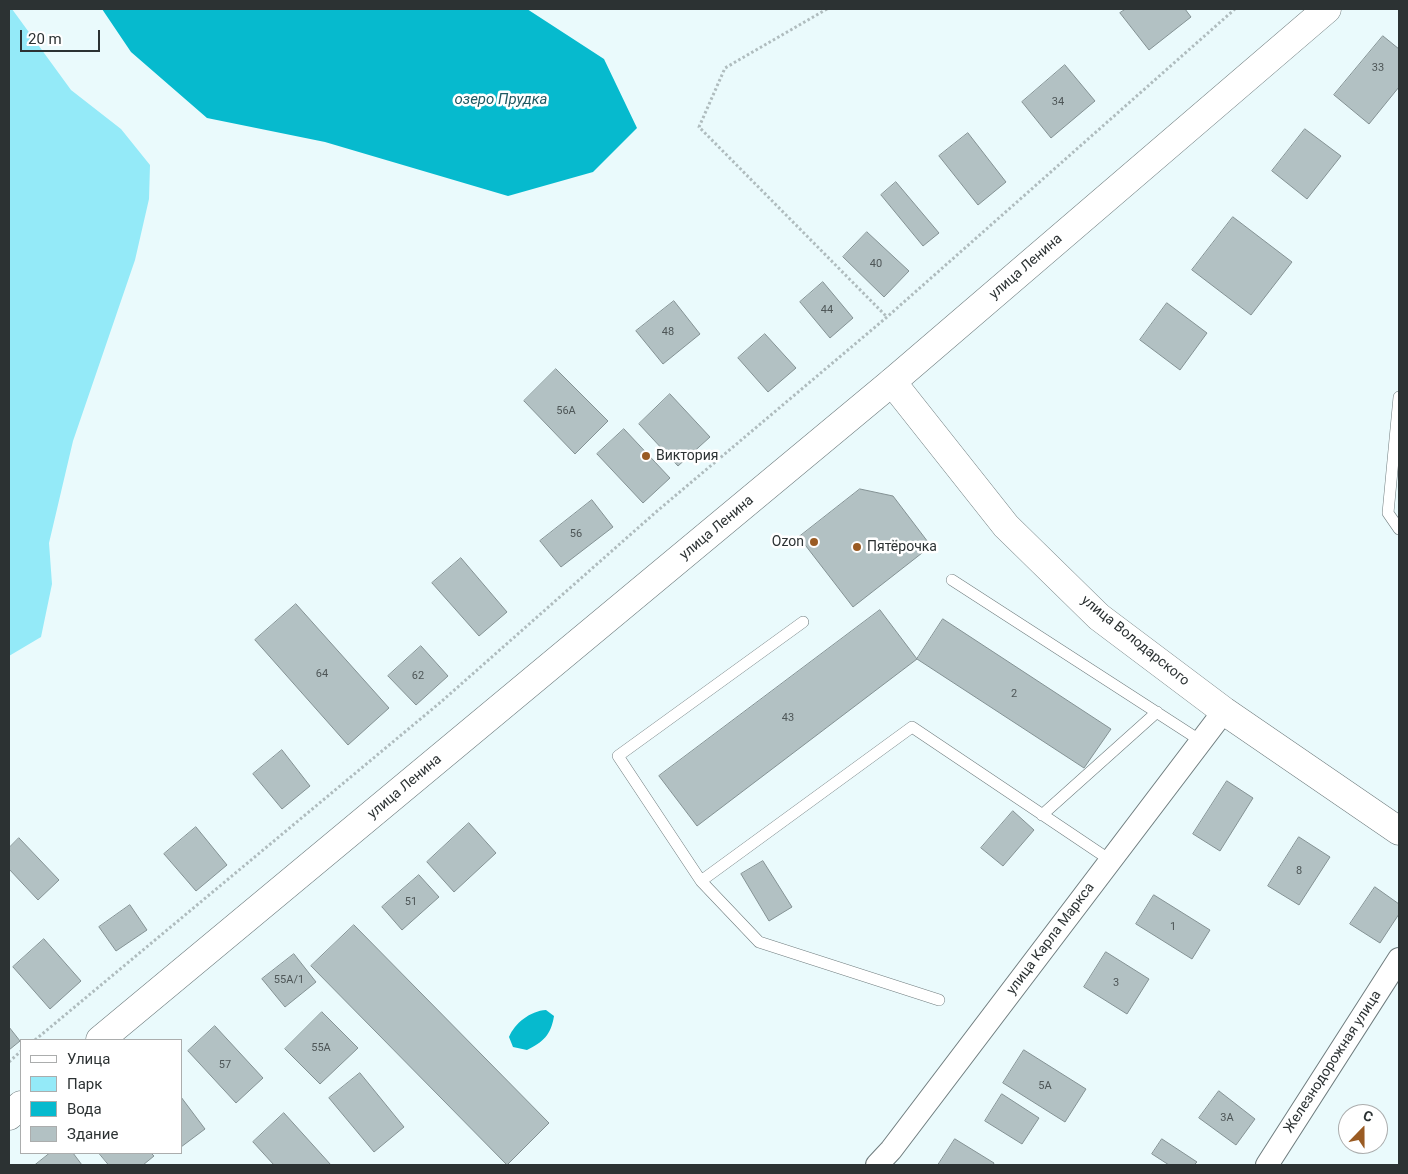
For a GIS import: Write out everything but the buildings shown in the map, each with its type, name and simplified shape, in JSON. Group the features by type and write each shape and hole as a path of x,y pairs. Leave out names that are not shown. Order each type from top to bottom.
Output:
{"main road":[{"name":"улица Ленина","path":"101,1039 892,382 1327,9"},
{"name":"улица Володарского","path":"892,382 1006,526 1100,617 1224,711 1399,831"},
{"path":"9,1116 20,1107"}],"street":[{"name":"улица Карла Маркса","path":"877,1165 891,1150 1224,711"},
{"name":"Железнодорожная улица","path":"1267,1165 1399,959"}],"lane":[{"path":"1399,397 1388,513 1399,529"},
{"path":"952,580 1201,741"},
{"path":"803,622 618,756 701,881 760,942 939,1000"},
{"path":"1042,814 1157,712"},
{"path":"701,881 912,727 1110,860"}],"path":[{"path":"827,9 725,68 699,127 887,317"},
{"path":"35,1039 442,701 663,506 887,317 1235,9"},
{"path":"9,1062 20,1052"}],"green space":[{"path":"9,9 12,9 71,90 121,129 150,165 149,199 135,260 73,441 49,543 52,584 41,637 9,656"}],"water":[{"name":"озеро Прудка","path":"102,9 527,9 604,59 637,128 593,172 508,196 325,142 207,118 131,52"},
{"path":"546,1010 554,1016 551,1028 545,1037 538,1044 527,1050 513,1047 509,1037 515,1027 529,1015"}],"place":[{"name":"Виктория","path":"646,456"},
{"name":"Ozon","path":"814,542"},
{"name":"Пятёрочка","path":"857,547"}]}
